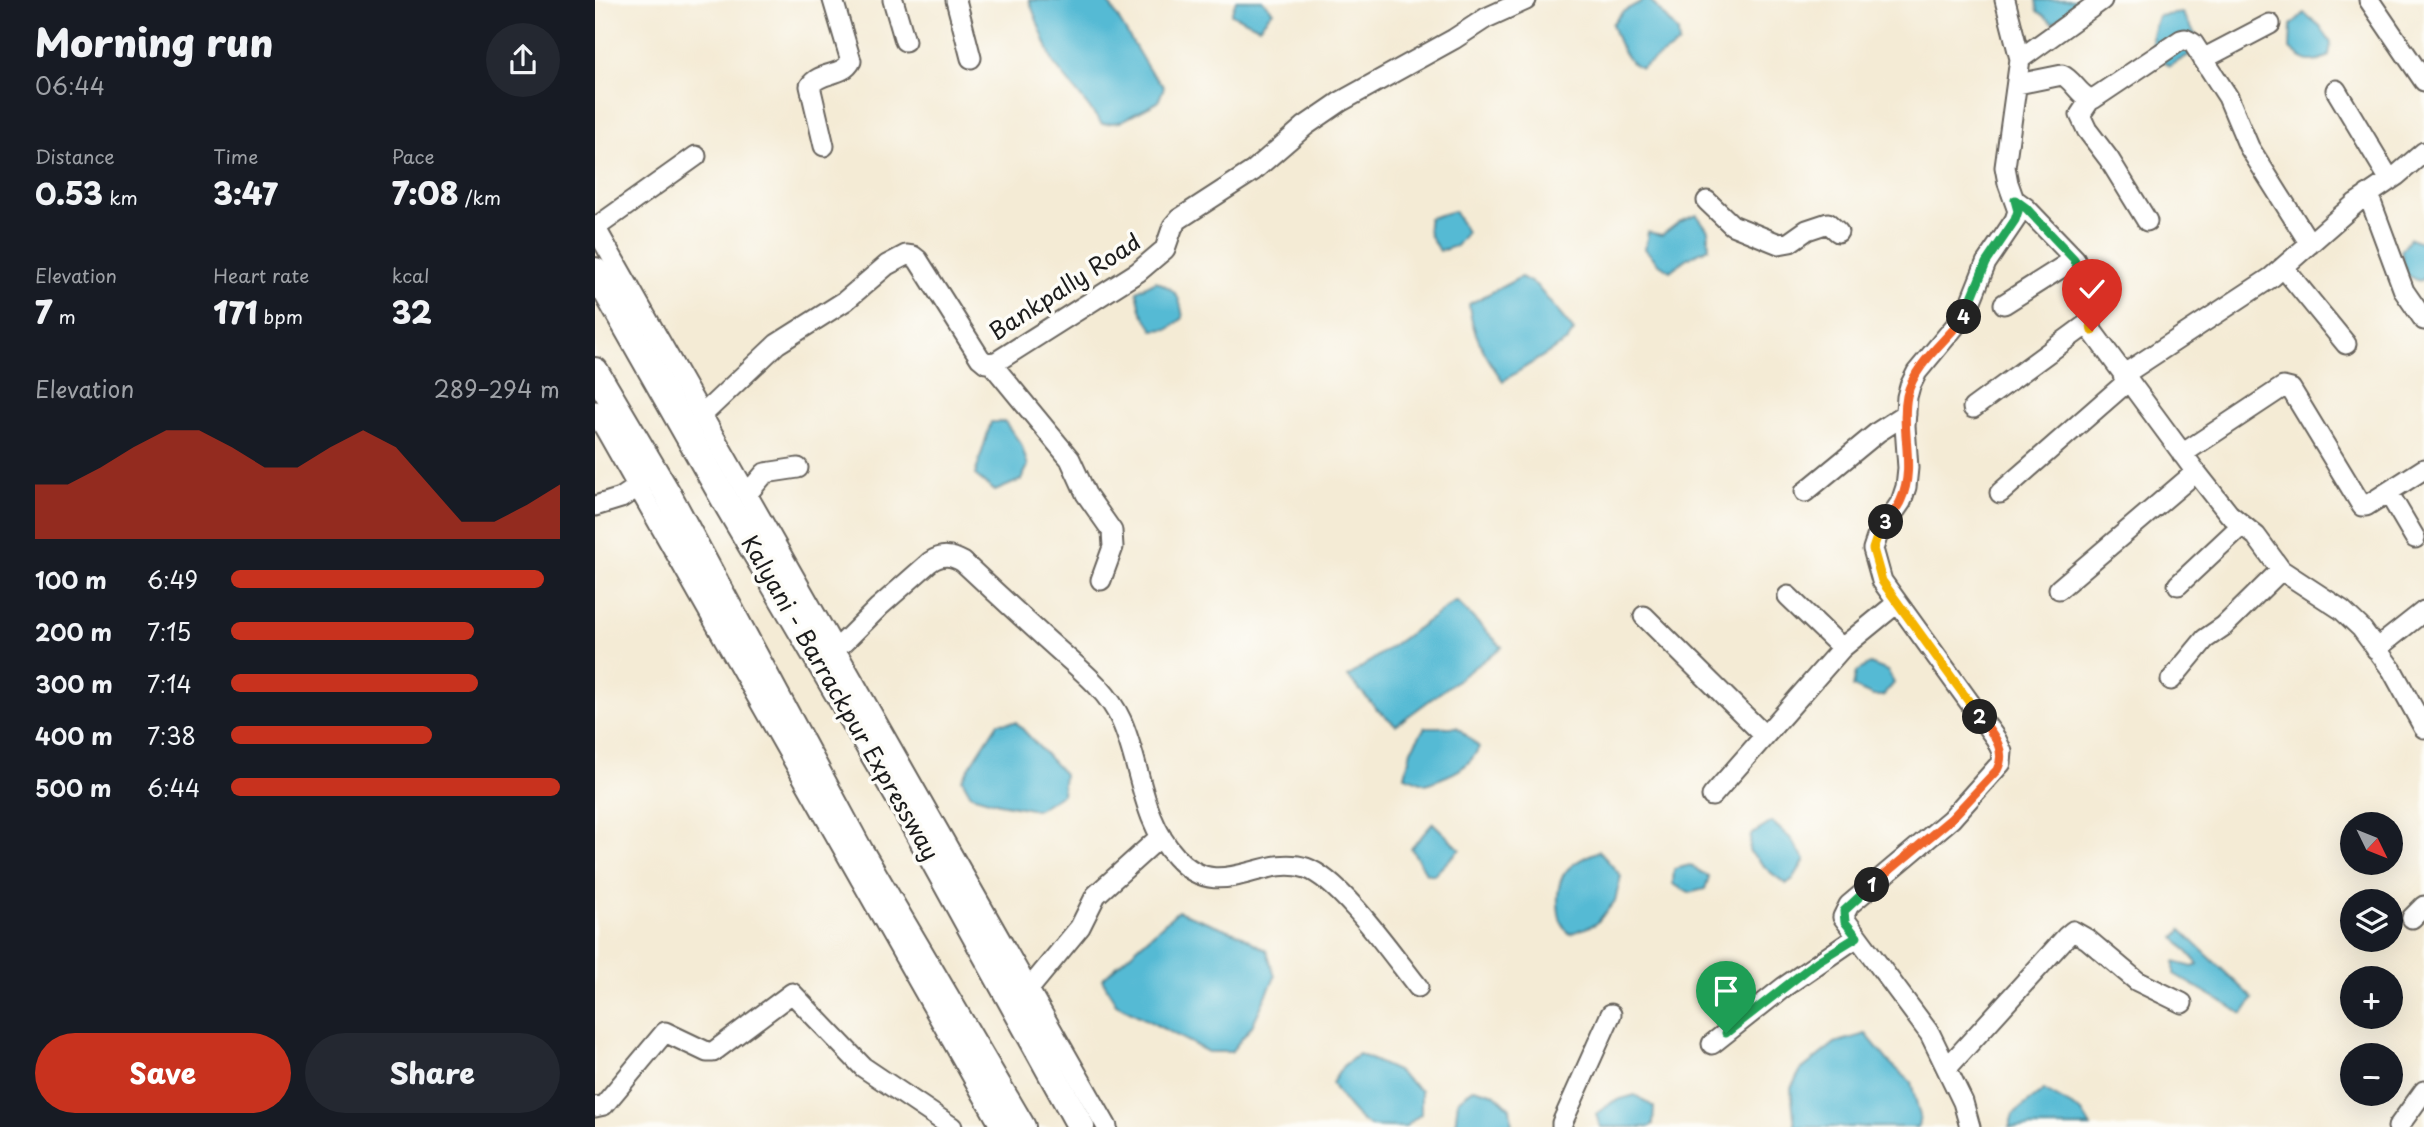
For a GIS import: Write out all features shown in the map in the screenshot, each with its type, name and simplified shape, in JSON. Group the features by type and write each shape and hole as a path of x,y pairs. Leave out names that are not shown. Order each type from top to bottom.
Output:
{"highway":[{"name":"Kalyani - Barrackpur Expressway","path":"595,271 900,799 1081,1127"},
{"path":"595,371 667,493 859,850 1001,1125"}],"street":[{"path":"824,146 810,86 816,79 846,68 851,61 833,0"},
{"path":"893,0 905,41"},
{"path":"956,0 971,58"},
{"name":"Bankpally Road","path":"701,416 778,344 845,301 887,265 906,255 918,260 979,358 991,363 1138,272 1165,249 1173,226 1179,219 1253,171 1322,113 1454,39 1486,18 1526,0"},
{"path":"1970,1127 1963,1102 1930,1034 1843,917 1849,905 1951,819 2001,763 2002,752 1996,739 1882,581 1873,549 1877,537 1901,502 1906,486 1907,397 1917,372 1966,313 1986,263 2015,220 2018,211 2005,167 2020,59 2005,0"},
{"path":"2020,59 2102,0"},
{"path":"2369,0 2424,81"},
{"path":"2203,59 2270,24"},
{"path":"2147,221 2080,115 2089,100 2185,39 2193,43 2228,97 2249,147 2310,244"},
{"path":"2018,84 2067,76 2089,100"},
{"path":"2336,90 2389,180"},
{"path":"2000,493 2125,378 2272,277 2368,194 2424,152"},
{"path":"696,156 595,227 1107,1127"},
{"path":"2368,194 2404,291 2418,300 2424,320"},
{"path":"2015,200 2026,208 2074,259 2087,298 2092,331 2196,472 2229,513 2256,536 2281,570 2342,610 2361,628 2392,670 2422,722"},
{"path":"1707,201 1732,225 1779,244 1790,242 1807,230 1828,223 1837,232"},
{"path":"2004,304 2074,259"},
{"path":"2283,267 2346,344"},
{"path":"1973,408 2090,322"},
{"path":"991,363 1070,459 1086,494 1112,531 1113,547 1101,580"},
{"path":"2182,454 2283,387 2287,387 2291,389 2359,503 2366,506 2424,469"},
{"path":"595,411 1001,1125"},
{"path":"1805,492 1883,428 1906,414"},
{"path":"747,494 765,473 798,468"},
{"path":"2059,589 2196,472"},
{"path":"595,506 621,498 639,486"},
{"path":"2388,492 2415,538"},
{"path":"2178,585 2242,525"},
{"path":"833,648 844,642 930,562 940,556 954,556 1104,691 1121,720 1149,810 1161,836 1176,857 1195,874 1209,878 1237,876 1293,865 1326,878 1370,925 1418,987"},
{"path":"2171,680 2204,639 2224,626 2281,570"},
{"path":"1788,596 1842,648"},
{"path":"1711,796 1842,648 1897,603"},
{"path":"2376,649 2424,611"},
{"path":"1644,616 1764,735"},
{"path":"1029,989 1080,927 1096,895 1161,836"},
{"path":"1947,1068 2073,932 2087,939 2137,981 2182,1003"},
{"path":"1711,1044 1784,987 1857,937"},
{"path":"595,1107 604,1105 664,1032 710,1053 792,993 863,1067 952,1127"},
{"path":"1562,1127 1611,1013"},
{"path":"2398,1127 2424,1091"}],"water":[{"path":"1029,0 1107,0 1149,70 1164,87 1158,102 1120,122 1102,124 1053,62"},
{"path":"1236,0 1262,0 1273,11 1259,27 1231,14"},
{"path":"1644,0 1650,0 1678,32 1679,44 1641,68 1626,56 1612,24 1622,12"},
{"path":"2036,0 2083,0 2053,23 2038,11"},
{"path":"2182,13 2200,42 2194,52 2170,66 2153,53 2152,34 2158,16"},
{"path":"2304,13 2320,26 2331,43 2329,56 2308,61 2290,49 2291,25"},
{"path":"1454,211 1467,232 1456,246 1440,251 1429,232 1429,218"},
{"path":"1697,215 1708,230 1709,248 1687,258 1670,271 1645,249 1648,232 1662,235 1679,222"},
{"path":"2410,238 2424,243 2424,279 2419,281 2407,275 2401,251"},
{"path":"1521,277 1536,285 1574,331 1567,341 1503,381 1480,344 1469,304"},
{"path":"1156,281 1173,291 1180,304 1183,318 1169,329 1153,330 1141,310 1137,291"},
{"path":"991,422 1005,422 1021,444 1028,466 1021,480 995,491 975,475"},
{"path":"1456,601 1502,647 1396,725 1378,710 1348,677"},
{"path":"1870,664 1888,671 1894,683 1883,696 1873,696 1853,687 1856,672"},
{"path":"1016,722 1064,774 1062,794 1036,810 971,795 962,779 998,723"},
{"path":"1425,727 1457,727 1479,747 1464,767 1426,784 1405,776 1411,750"},
{"path":"1772,822 1790,838 1805,860 1793,879 1786,884 1749,851 1751,835"},
{"path":"1433,823 1460,849 1434,875 1426,873 1411,848"},
{"path":"1599,851 1621,876 1615,901 1596,924 1570,934 1560,917 1560,883 1574,864"},
{"path":"1690,865 1709,877 1705,889 1689,893 1673,884 1674,869"},
{"path":"1178,911 1239,934 1267,951 1275,977 1252,1026 1231,1052 1208,1052 1116,1004 1102,979"},
{"path":"2181,930 2253,999 2243,1014 2174,974 2174,962 2193,967 2198,964 2175,938"},
{"path":"1866,1034 1888,1061 1911,1082 1920,1116 1918,1127 1795,1127 1791,1088 1801,1070 1835,1043"},
{"path":"1359,1054 1397,1071 1421,1091 1421,1114 1405,1127 1370,1126 1343,1101 1332,1083 1343,1066"},
{"path":"1474,1088 1495,1094 1510,1108 1512,1127 1455,1127 1458,1100"},
{"path":"2044,1090 2082,1112 2091,1127 2009,1127 2013,1114"},
{"path":"1635,1095 1654,1107 1653,1124 1649,1127 1600,1127 1596,1114 1614,1101"}],"route":[{"path":"1726,1033 1818,961 1857,937 1845,922 1844,911 1951,819 2001,763 2002,752 1996,739 1882,581 1873,549 1877,537 1901,502 1906,486 1908,468 1905,426 1910,386 1917,372 1966,313 1986,263 2015,220 2018,211 2015,200 2026,208 2074,259 2087,298 2092,331"}]}
